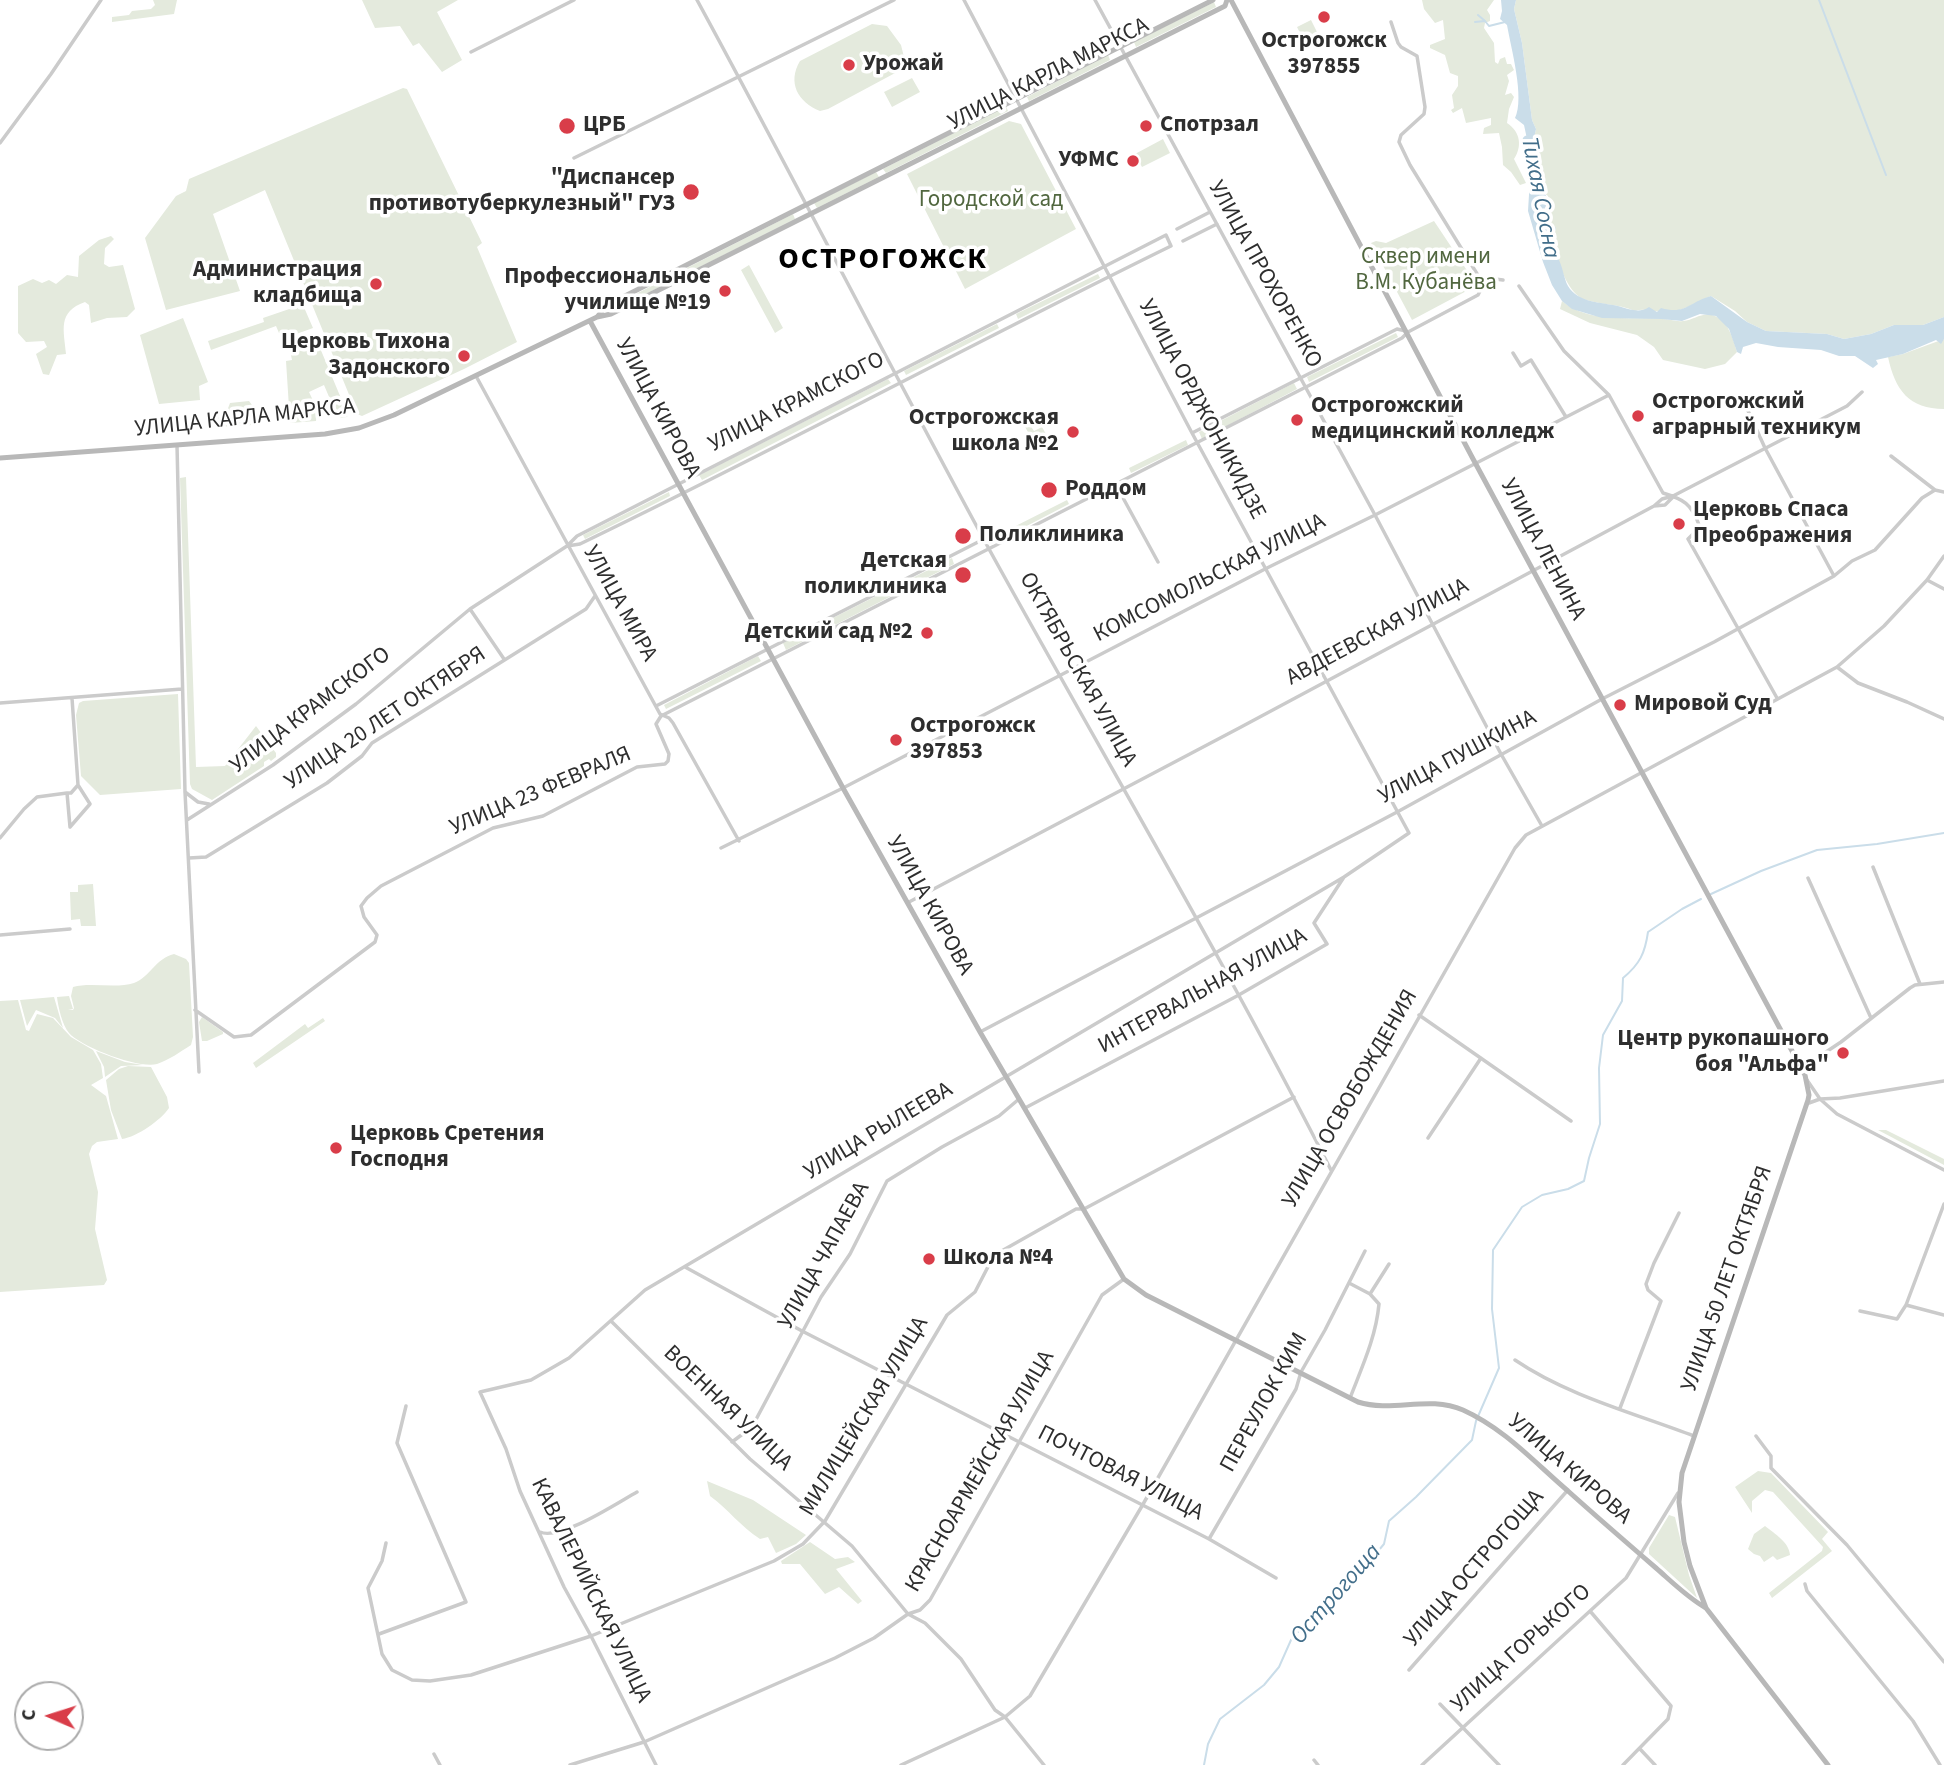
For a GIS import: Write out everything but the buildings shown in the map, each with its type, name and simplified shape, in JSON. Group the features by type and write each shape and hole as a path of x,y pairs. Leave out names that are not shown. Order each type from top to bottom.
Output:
{"main road":[{"name":"УЛИЦА КАРЛА МАРКСА","path":"0,458 325,434 359,428 394,415 590,321 609,304 1213,0"},
{"name":"УЛИЦА КАРЛА МАРКСА","path":"597,317 611,314 883,178 1225,6 1229,0"},
{"name":"УЛИЦА ЛЕНИНА","path":"1229,0 1806,1079"},
{"path":"878,168 883,178"},
{"name":"УЛИЦА КИРОВА","path":"590,321 907,903 1124,1279 1146,1295 1350,1398 1382,1406 1436,1403 1467,1412 1489,1424 1516,1444 1641,1555 1706,1608"},
{"name":"УЛИЦА 50 ЛЕТ ОКТЯБРЯ","path":"1806,1079 1809,1095 1806,1105 1694,1436 1679,1491 1684,1542 1693,1576 1706,1608 1828,1765"}],"street":[{"path":"0,143 101,0"},
{"path":"471,52 574,0"},
{"name":"ОКТЯБРЬСКАЯ УЛИЦА","path":"697,0 989,549 1195,916 1331,1170"},
{"path":"574,158 894,0"},
{"name":"УЛИЦА ОРДЖОНИКИДЗЕ","path":"964,0 1192,433 1399,811 1409,830 1408,835"},
{"name":"УЛИЦА ПРОХОРЕНКО","path":"1095,0 1542,826"},
{"path":"661,716 1198,443 1473,299 1481,290 1479,277 1410,165 1399,142 1401,135 1424,114 1425,107 1417,56 1401,47 1391,22"},
{"path":"1177,229 1210,212"},
{"path":"1183,241 1217,224"},
{"name":"УЛИЦА КРАМСКОГО","path":"187,820 273,765 356,704 470,609 568,545 577,536 1166,235 1171,246 899,382 684,494 580,544 568,545"},
{"path":"1479,277 1503,280"},
{"path":"1519,286 1564,351 1609,394 1663,493 1685,501 1693,511 1698,528 1688,539 1777,698"},
{"path":"1008,316 1012,325"},
{"path":"1192,433 1398,328 1408,332"},
{"path":"1513,353 1521,366 1531,360 1566,417"},
{"name":"УЛИЦА МИРА","path":"476,376 661,716 669,718 673,723 739,841"},
{"name":"АВДЕЕВСКАЯ УЛИЦА","path":"907,903 1125,790 1654,506 1662,499 1673,496 1847,406 1862,392"},
{"name":"КОМСОМОЛЬСКАЯ УЛИЦА","path":"721,848 843,788 1609,394"},
{"path":"1744,402 1765,449 1834,576"},
{"path":"177,445 185,792 199,1072"},
{"path":"1891,456 1935,490 1944,492"},
{"path":"1116,485 1158,562"},
{"name":"УЛИЦА ПУШКИНА","path":"980,1032 1195,916 1399,811 1834,576 1852,561 1875,550 1922,498 1935,490"},
{"path":"656,706 984,538"},
{"name":"УЛИЦА ОСВОБОЖДЕНИЯ","path":"901,1765 1005,1717 1030,1696 1142,1506 1515,848 1526,835 1837,667 1884,626 1927,580 1944,556"},
{"path":"1927,580 1944,589"},
{"name":"УЛИЦА 20 ЛЕТ ОКТЯБРЯ","path":"189,858 206,857 327,783 362,756 372,743 586,609 595,596"},
{"path":"470,609 504,659"},
{"path":"1837,667 1858,683 1944,719"},
{"path":"0,703 182,690"},
{"path":"67,793 70,827 90,804 78,785 72,698"},
{"name":"УЛИЦА 23 ФЕВРАЛЯ","path":"195,1010 234,1037 251,1034 375,942 377,935 364,917 361,906 381,886 493,828 543,816 637,767 665,764 669,754 656,724 661,716"},
{"path":"0,838 37,797 67,793 75,790 78,785"},
{"path":"185,792 202,804 211,804"},
{"name":"ИНТЕРВАЛЬНАЯ УЛИЦА","path":"1300,901 1344,877 1408,835"},
{"path":"1873,867 1920,984"},
{"name":"ИНТЕРВАЛЬНАЯ УЛИЦА","path":"1025,1108 1237,996 1327,944 1314,923 1344,877"},
{"path":"1808,878 1871,1018"},
{"name":"УЛИЦА РЫЛЕЕВА","path":"480,1392 531,1380 569,1358 645,1290 1300,901"},
{"path":"0,935 70,929"},
{"path":"1802,1068 1841,1042 1910,988 1920,984 1944,982"},
{"path":"1419,1015 1572,1121"},
{"path":"1428,1138 1481,1058"},
{"path":"1806,1079 1820,1099 1837,1114 1944,1170"},
{"path":"1806,1105 1820,1099 1944,1082"},
{"path":"1809,1095 1820,1099"},
{"name":"МИЛИЦЕЙСКАЯ УЛИЦА","path":"386,1543 382,1560 368,1588 382,1654 392,1670 412,1680 430,1681 471,1675 592,1636 774,1561 803,1544 825,1521 947,1315 975,1292 992,1259 1076,1209 1084,1209 1294,1097"},
{"name":"УЛИЦА ЧАПАЕВА","path":"732,1442 752,1427 828,1284 850,1254 887,1181 999,1116 1019,1099"},
{"path":"1860,1311 1897,1319 1906,1305 1944,1204"},
{"path":"1620,1408 1661,1301 1648,1290 1646,1284 1679,1213"},
{"name":"ПЕРЕУЛОК КИМ","path":"1209,1539 1286,1408 1301,1372 1365,1251"},
{"path":"1370,1294 1389,1264"},
{"name":"ПОЧТОВАЯ УЛИЦА","path":"685,1267 904,1384 1209,1539 1276,1578"},
{"name":"КРАСНОАРМЕЙСКАЯ УЛИЦА","path":"570,1765 644,1742 835,1658 874,1638 908,1614 920,1610 930,1600 1102,1294 1124,1279"},
{"path":"1349,1283 1370,1294 1379,1304 1378,1322 1370,1349 1350,1398"},
{"path":"1906,1305 1944,1315"},
{"name":"ВОЕННАЯ УЛИЦА","path":"612,1322 750,1459 852,1546 908,1614 925,1623 961,1659 995,1710 1005,1717 1044,1765"},
{"path":"1515,1360 1535,1374 1694,1436"},
{"name":"КАВАЛЕРИЙСКАЯ УЛИЦА","path":"480,1392 506,1449 520,1491 564,1587 592,1636 656,1765"},
{"path":"379,1634 466,1602 397,1443 406,1406"},
{"path":"1756,1436 1771,1456 1771,1468 1847,1545 1944,1662"},
{"name":"УЛИЦА ОСТРОГОЩА","path":"1409,1670 1567,1491"},
{"name":"УЛИЦА 50 ЛЕТ ОКТЯБРЯ","path":"1641,1555 1679,1491"},
{"path":"538,1531 546,1535 581,1523 637,1492"},
{"name":"УЛИЦА ГОРЬКОГО","path":"1422,1765 1626,1578 1641,1555"},
{"path":"1805,1584 1807,1591 1913,1721 1940,1765"},
{"path":"1590,1611 1671,1706 1668,1719 1623,1765"},
{"path":"1440,1704 1499,1765"},
{"path":"1640,1749 1655,1765"},
{"path":"434,1754 440,1765"},
{"path":"1314,1760 1318,1765"}],"green space":[{"path":"153,0 177,0 174,14 112,22 112,17 151,9 155,5"},
{"path":"362,0 458,0 437,12 462,60 442,72 419,43 413,46 400,26 375,28"},
{"path":"1422,0 1494,0 1487,10 1490,21 1485,23 1484,28 1494,43 1495,62 1498,64 1500,59 1505,57 1507,64 1511,64 1514,70 1507,75 1509,81 1505,95 1511,93 1514,97 1507,123 1517,135 1519,145 1514,159 1526,183 1520,185 1503,165 1499,133 1483,134 1484,128 1491,125 1491,118 1466,123 1462,108 1453,113 1451,110 1454,108 1452,95 1458,86 1458,76 1450,73 1445,55 1430,48 1430,45 1445,39 1443,20 1435,23 1424,9"},
{"path":"1516,0 1944,0 1944,317 1923,325 1894,325 1871,334 1844,339 1827,334 1766,331 1747,322 1711,296 1684,309 1665,312 1635,311 1586,300 1576,294 1562,270 1553,238 1548,196 1542,191 1545,186 1539,142 1534,138 1536,129 1532,120 1522,43 1514,9"},
{"path":"1214,2 1216,7 1136,47 1134,42"},
{"path":"1311,20 1321,40 1307,47 1297,27"},
{"name":"Урожай","path":"872,24 887,26 901,45 904,57 897,72 828,109 820,111 812,107 801,97 795,84 796,69 800,61"},
{"path":"1108,55 1110,60 1029,101 1027,97"},
{"path":"912,78 920,92 892,107 884,92"},
{"path":"403,88 407,89 482,243 477,247 517,342 362,416 357,414 265,190 213,214 240,291 166,310 145,238 176,196 186,191 189,179"},
{"path":"1006,106 1008,111 886,173 883,169"},
{"name":"Городской сад","path":"1009,121 1021,124 1076,229 965,289 907,174"},
{"path":"1163,139 1170,153 1142,167 1135,154"},
{"path":"876,172 879,177 817,208 814,203"},
{"path":"793,214 795,219 622,306 620,302"},
{"name":"Сквер имени В.М. Кубанёва","path":"1434,221 1472,278 1469,280 1474,287 1412,320 1371,243 1386,243"},
{"path":"111,236 114,239 105,248 104,264 109,267 123,265 135,309 127,317 107,318 91,323 89,305 85,302 76,306 64,323 66,354 57,355 49,375 43,374 36,354 47,347 44,341 26,342 18,333 18,286 33,279 42,283 49,280 56,284 67,275 78,277 79,256 99,240"},
{"path":"749,265 783,328 775,333 741,270"},
{"path":"1098,274 1100,278 1018,319 1016,314"},
{"path":"1562,301 1585,313 1609,318 1680,321 1702,315 1715,316 1727,327 1737,352 1725,364 1705,369 1663,360 1654,347 1637,335 1590,323 1560,309"},
{"path":"301,305 313,328 288,337 285,332 279,333 276,326 211,350 208,341 264,322 263,318"},
{"path":"183,318 208,382 199,386 200,400 159,404 140,335"},
{"path":"997,324 999,328 906,375 904,371"},
{"path":"1396,333 1398,337 1309,382 1307,377"},
{"path":"1944,339 1944,409 1921,406 1900,388 1888,357"},
{"path":"314,345 320,348 348,415 338,418 324,385 309,392 317,409 316,421 290,423 286,361 292,360 290,350"},
{"path":"888,379 891,383 702,480 699,475"},
{"path":"1294,383 1297,389 1202,439 1199,432"},
{"path":"249,401 252,405 252,425 216,427 214,411 227,411 230,403"},
{"path":"1028,422 1034,431 1042,427 1051,443 1038,450 1024,425"},
{"path":"1186,440 1188,445 1131,473 1129,468"},
{"path":"186,477 196,767 225,766 256,726 276,753 276,757 271,761 269,759 264,762 264,766 212,800 192,789 190,784 180,478"},
{"path":"669,492 670,496 585,539 583,535"},
{"path":"1067,500 1069,504 992,544 990,539"},
{"path":"952,558 954,564 786,650 783,643"},
{"path":"758,656 761,661 666,709 664,705"},
{"path":"178,694 181,789 100,795 81,776 76,715 79,703"},
{"path":"93,884 96,926 81,926 80,919 71,920 70,892 78,892 78,885"},
{"path":"174,954 189,963 193,1037 191,1045 166,1060 149,1065 111,1056 75,1039 69,1033 62,1020 57,997 69,996 73,1009 68,1009 73,1010 74,1008 71,996 73,987 134,983 162,959"},
{"path":"54,997 63,1028 55,1018 36,1010 27,1026 20,1000"},
{"path":"18,1000 26,1030 29,1031 37,1014 53,1018 71,1037 93,1050 101,1064 103,1078 91,1085 106,1096 118,1139 97,1142 89,1154 98,1192 95,1229 107,1280 104,1285 0,1292 0,1001"},
{"path":"202,1017 223,1034 202,1041 199,1022"},
{"path":"323,1018 325,1021 256,1068 253,1063 305,1024 308,1028"},
{"path":"96,1051 125,1062 143,1065 121,1066 105,1077 104,1067"},
{"path":"128,1066 151,1067 167,1097 169,1108 148,1127 122,1139 111,1110 106,1080 119,1069"},
{"path":"1878,1130 1886,1130 1944,1159 1944,1165"},
{"path":"1758,1471 1771,1473 1828,1532 1822,1539 1832,1551 1772,1598 1769,1593 1822,1551 1823,1547 1773,1492 1765,1490 1752,1501 1752,1513 1735,1487"},
{"path":"707,1481 753,1500 806,1535 796,1544 776,1553 768,1537 760,1539 710,1496"},
{"path":"1669,1515 1675,1517 1697,1598 1649,1554 1649,1548"},
{"path":"1765,1526 1784,1542 1790,1555 1777,1560 1773,1556 1764,1562 1760,1556 1748,1549 1754,1534"},
{"path":"810,1542 835,1559 848,1557 855,1562 836,1569 862,1601 858,1604 839,1587 825,1594 800,1564 782,1564 781,1561"}],"water":[{"path":"1501,0 1516,0 1514,9 1522,43 1532,120 1536,129 1534,138 1539,142 1545,186 1542,191 1550,205 1550,222 1556,228 1554,244 1565,280 1572,292 1590,301 1634,310 1649,307 1657,312 1661,308 1682,309 1711,296 1747,322 1766,331 1827,334 1844,339 1871,334 1894,325 1923,325 1944,317 1944,339 1941,344 1936,340 1903,354 1876,360 1878,364 1873,368 1855,356 1756,343 1743,347 1741,354 1737,352 1729,329 1716,316 1700,314 1682,321 1602,318 1572,309 1562,301 1552,285 1528,211 1531,162 1529,150 1523,147 1527,139 1524,125 1515,118 1518,109 1518,86 1507,25 1500,19"}],"waterway":[{"path":"1819,0 1886,175"},
{"path":"1478,15 1485,21"},
{"path":"1475,22 1485,21 1489,26 1505,22"},
{"name":"Тихая Сосна","path":"1527,140 1533,174"},
{"name":"Острогоща","path":"1711,894 1817,850 1944,833"},
{"name":"Острогоща","path":"1204,1765 1208,1744 1220,1719 1264,1685 1279,1667 1291,1640 1314,1613 1343,1593 1384,1544 1389,1521 1472,1440 1476,1421 1499,1368 1492,1309 1493,1250 1522,1207 1542,1195 1568,1189 1584,1181 1600,1124 1599,1068 1603,1035 1622,1001 1623,978 1641,958 1648,932 1701,899"}],"place":[{"name":"Острогожск 397855","path":"1324,17"},
{"name":"Урожай","path":"849,65"},
{"name":"ЦРБ","path":"567,126"},
{"name":"Спотрзал","path":"1146,126"},
{"name":"УФМС","path":"1133,161"},
{"name":"\"Диспансер противотуберкулезный\" ГУЗ","path":"691,192"},
{"name":"Администрация кладбища","path":"376,284"},
{"name":"Профессиональное училище №19","path":"725,291"},
{"name":"Церковь Тихона Задонского","path":"464,356"},
{"name":"Острогожский аграрный техникум","path":"1638,416"},
{"name":"Острогожский медицинский колледж","path":"1297,420"},
{"name":"Острогожская школа №2","path":"1073,432"},
{"name":"Роддом","path":"1049,490"},
{"name":"Церковь Спаса Преображения","path":"1679,524"},
{"name":"Поликлиника","path":"963,536"},
{"name":"Детская поликлиника","path":"963,575"},
{"name":"Детский сад №2","path":"927,633"},
{"name":"Мировой Суд","path":"1620,705"},
{"name":"Острогожск 397853","path":"896,740"},
{"name":"Центр рукопашного боя \"Альфа\"","path":"1843,1053"},
{"name":"Церковь Сретения Господня","path":"336,1148"},
{"name":"Школа №4","path":"929,1259"}],"district":[{"name":"ОСТРОГОЖСК","path":"883,261"}]}
